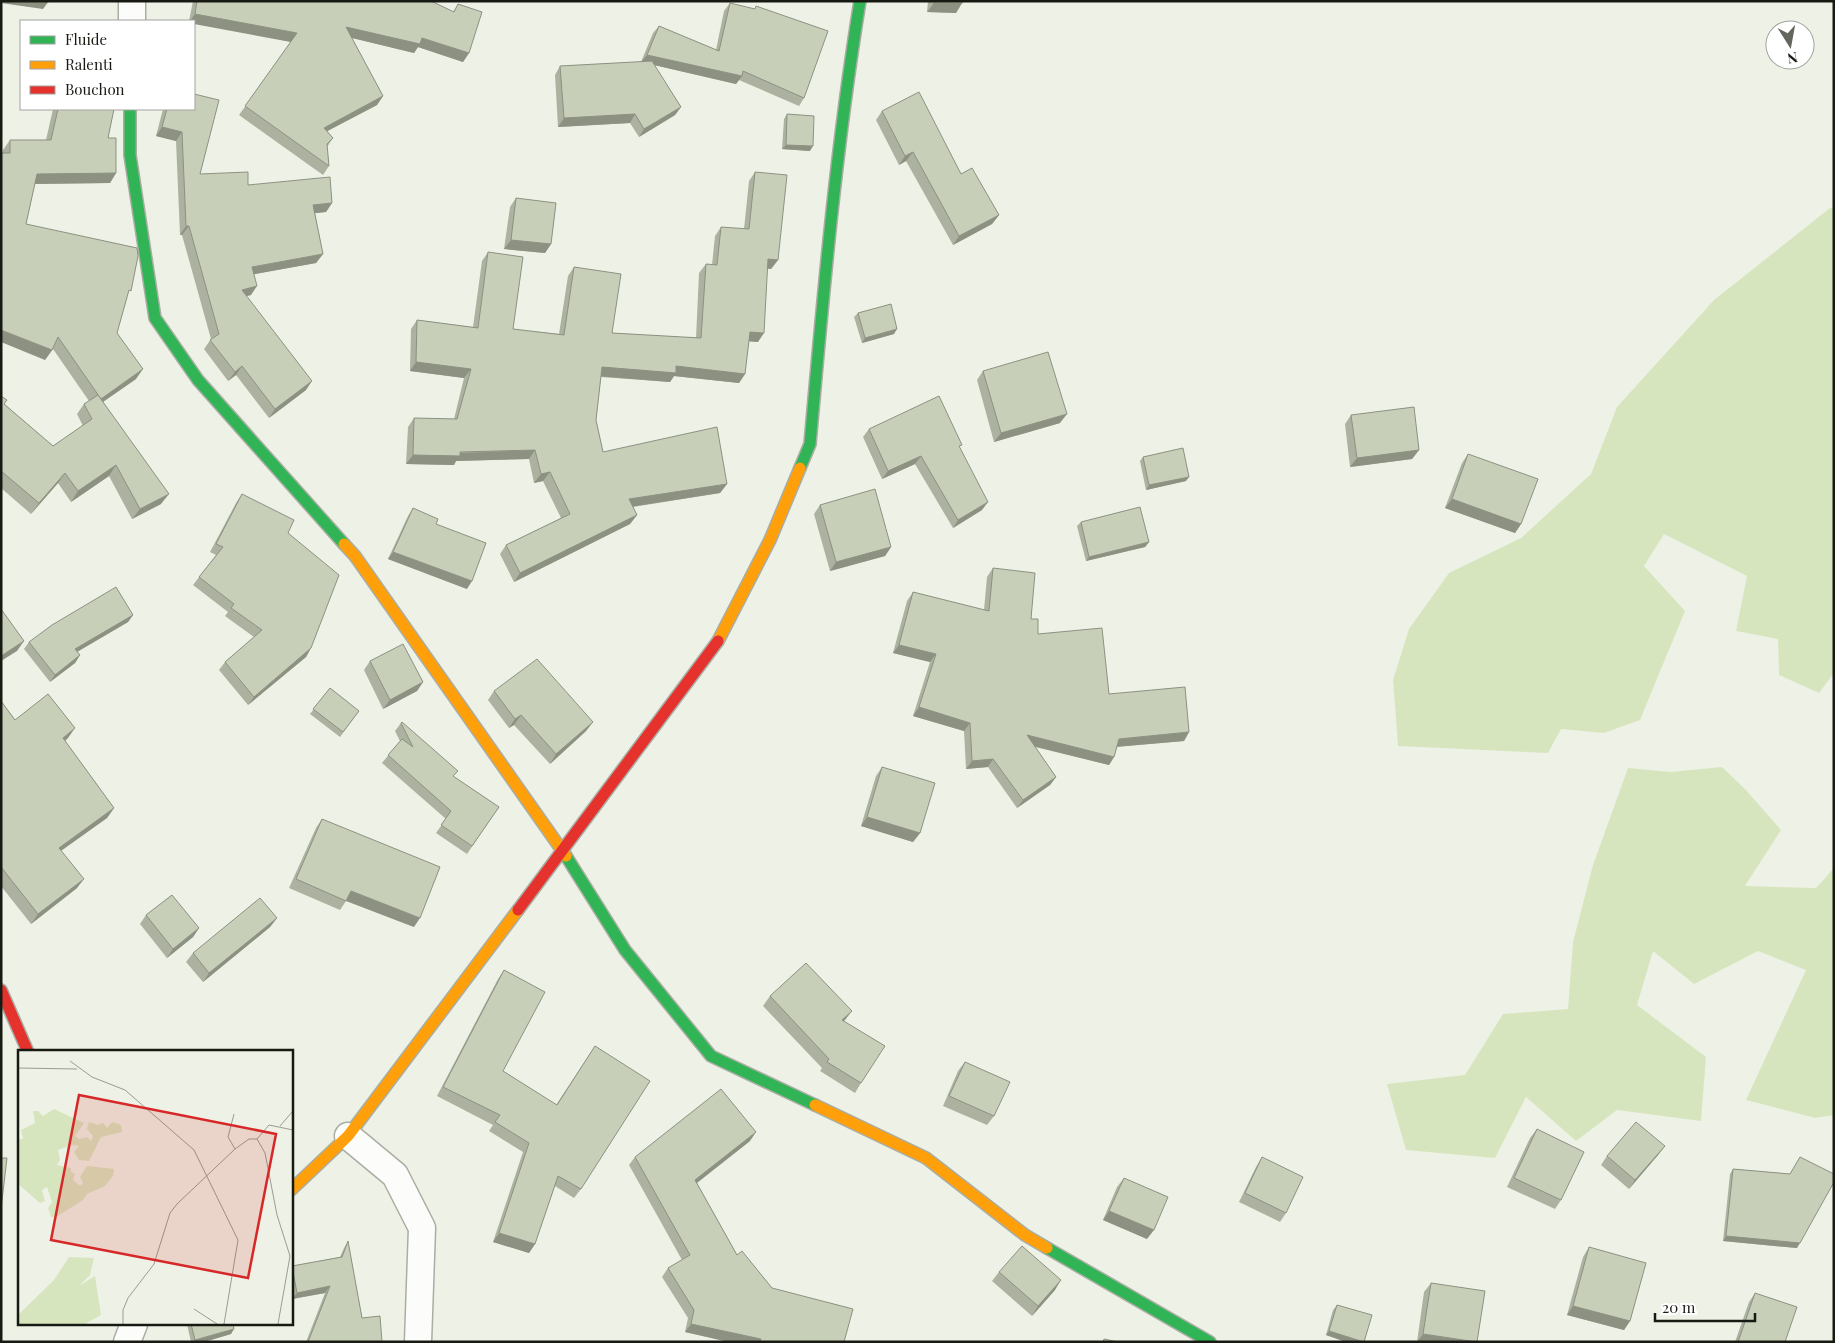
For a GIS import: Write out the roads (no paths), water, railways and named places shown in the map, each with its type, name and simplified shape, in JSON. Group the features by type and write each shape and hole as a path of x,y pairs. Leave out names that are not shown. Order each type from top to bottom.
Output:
{"street":[{"path":"132,1 132,20"},
{"path":"292,1189 348,1136 714,650 770,540 810,444 827,248 846,88 860,1"},
{"path":"130,110 130,155 155,318 198,380 355,556 562,850 625,950 711,1056 926,1158 1025,1235 1210,1342"},
{"path":"1,990 27,1050"},
{"path":"348,1136 395,1175 422,1228 418,1342"},
{"path":"127,1342 133,1326"}]}
